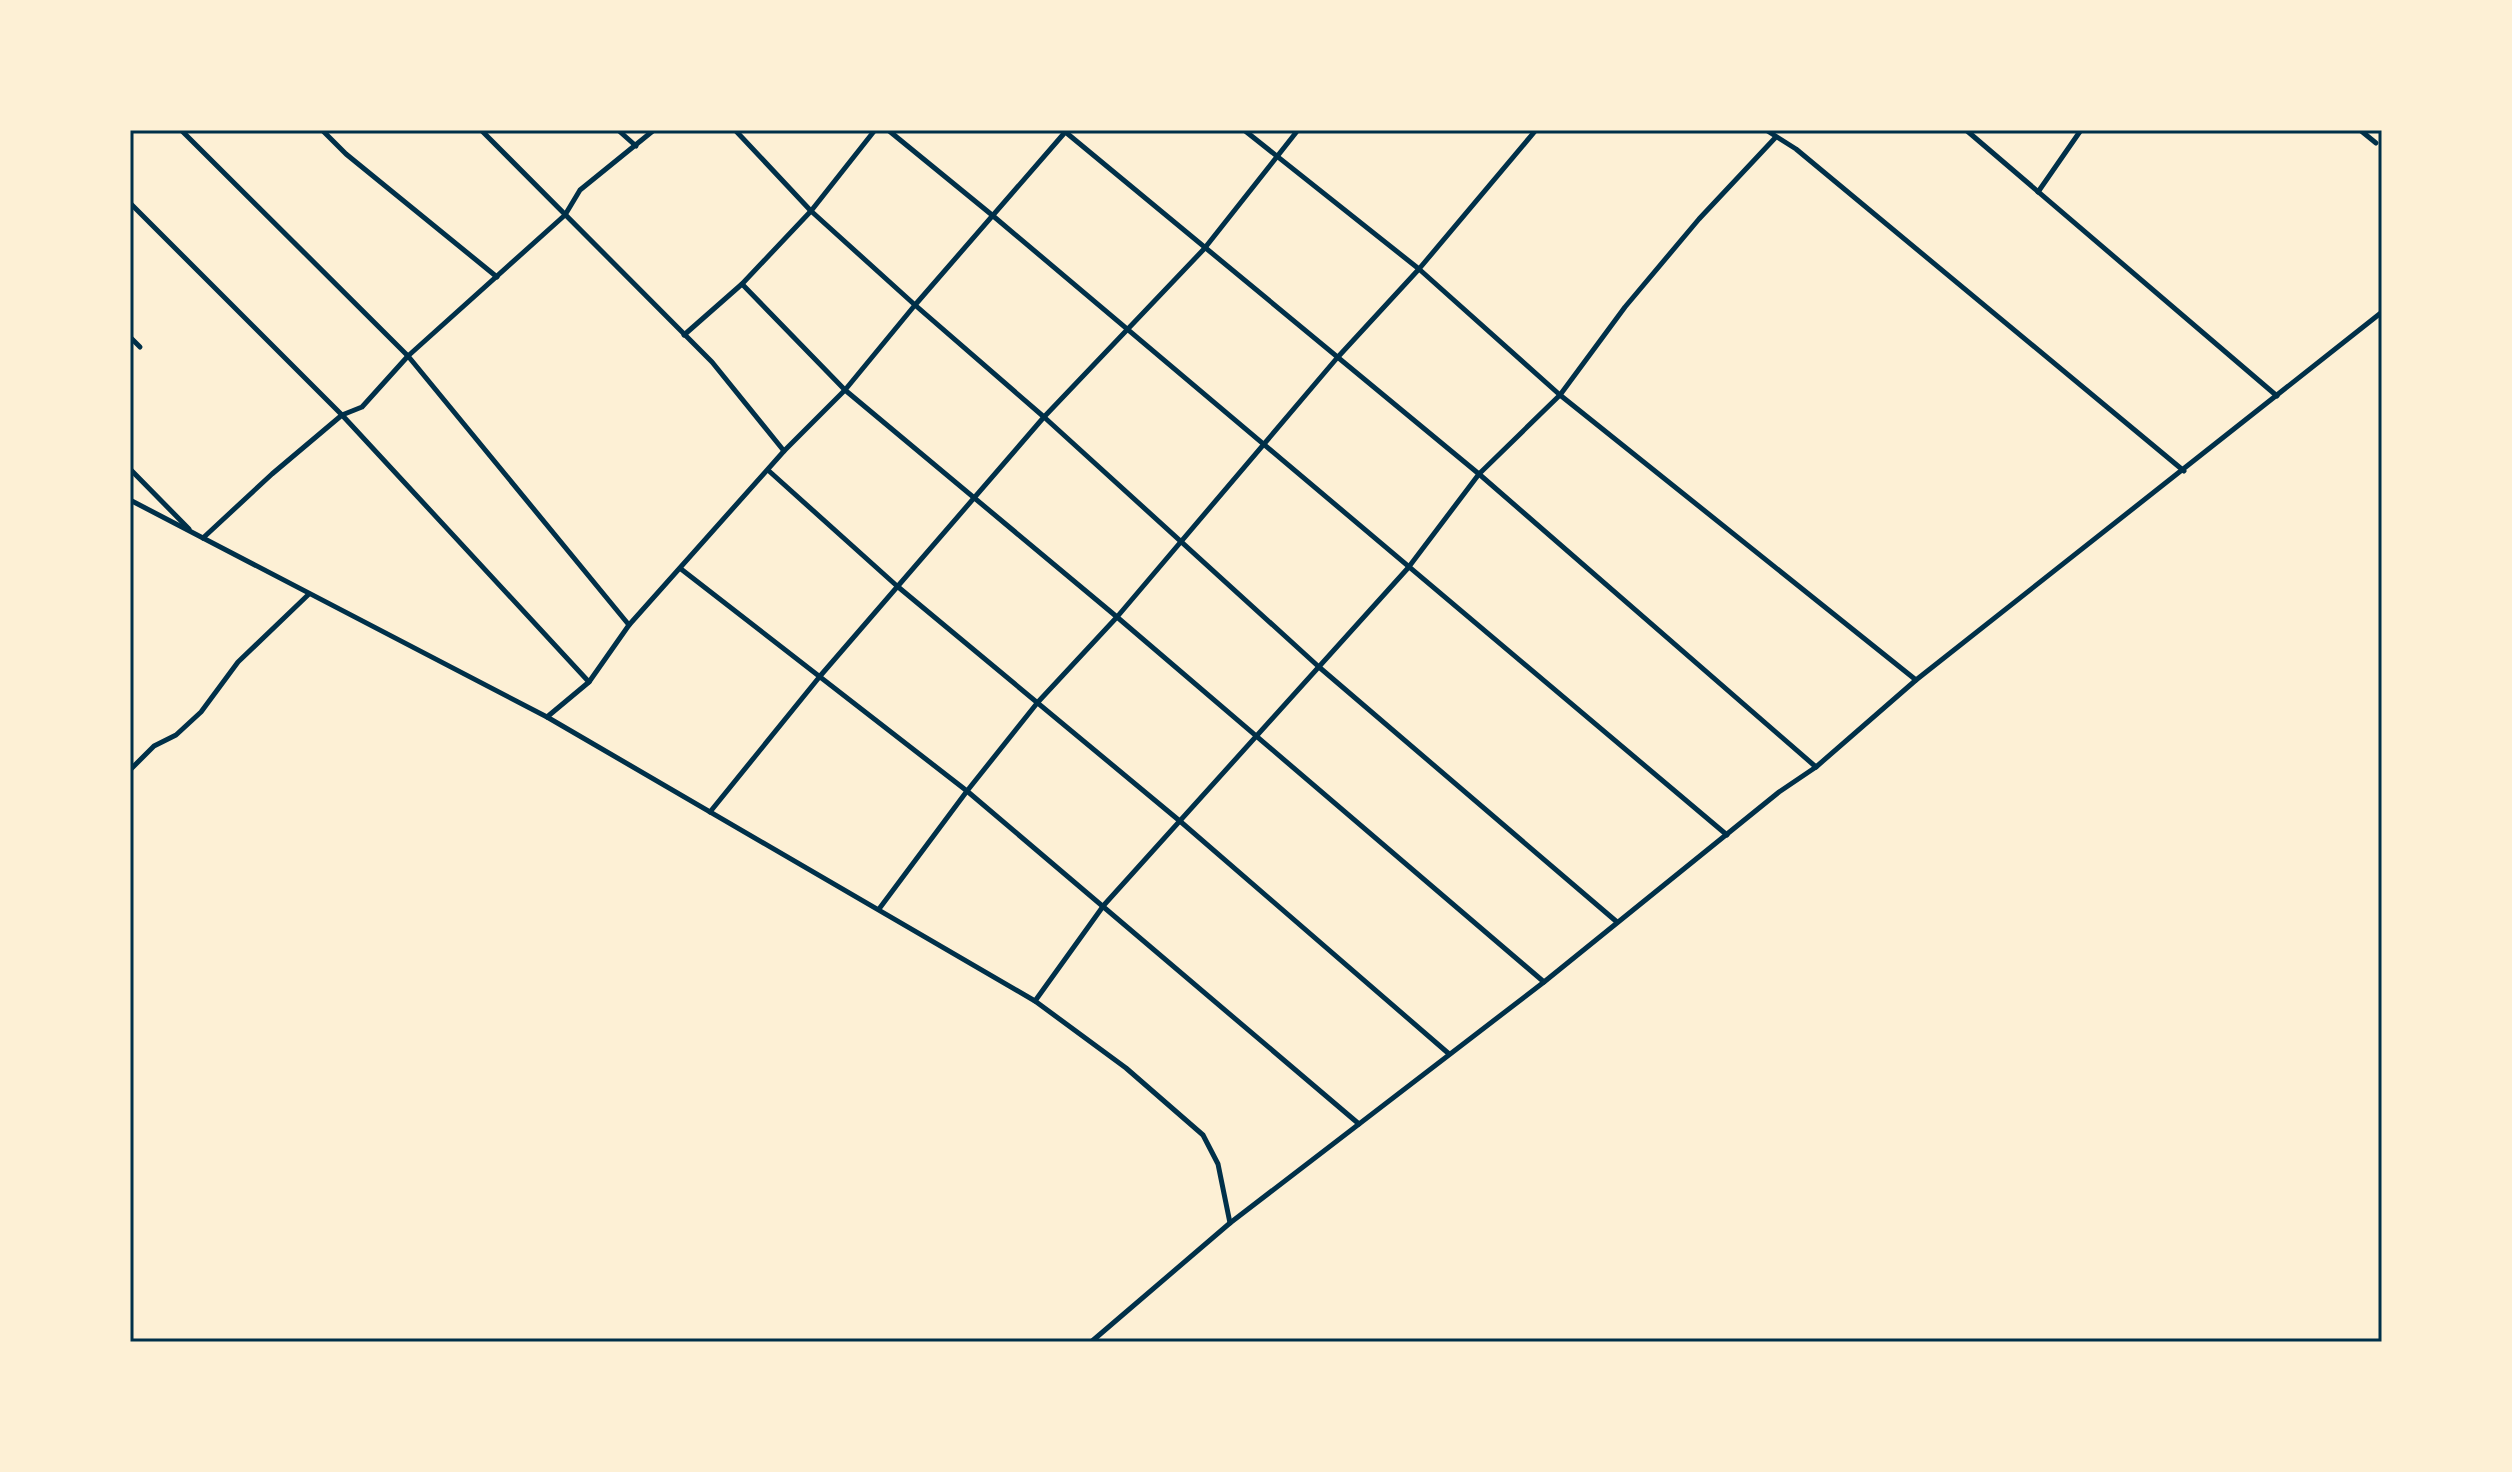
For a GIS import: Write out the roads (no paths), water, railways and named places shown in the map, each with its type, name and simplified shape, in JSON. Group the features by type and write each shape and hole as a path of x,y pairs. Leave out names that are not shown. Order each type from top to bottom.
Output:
{"street":[{"path":"181,130 408,356 629,625"},
{"path":"322,130 346,154 497,277"},
{"path":"481,130 712,362 784,451"},
{"path":"618,130 636,146"},
{"path":"203,538 342,415 362,407 408,356 565,215 580,190 654,130"},
{"path":"735,130 811,211 915,305 1182,540 1319,667 1617,922"},
{"path":"684,335 742,284 811,211 875,130"},
{"path":"888,130 1727,835"},
{"path":"1244,130 1419,269 1560,395 1916,680"},
{"path":"710,812 821,675 1044,417 1204,249 1298,130"},
{"path":"879,909 1038,702 1117,617 1536,130"},
{"path":"1766,130 1796,149 2184,471"},
{"path":"1966,130 2277,396"},
{"path":"2038,192 2081,130"},
{"path":"2360,130 2376,143"},
{"path":"547,717 589,682 629,625 784,451 845,390 1065,131 1479,474 1816,767"},
{"path":"1035,1001 1104,905 1408,568 1479,474 1560,395 1625,307 1699,219 1775,138"},
{"path":"130,203 342,415 589,682"},
{"path":"742,284 845,390 1117,617 1544,982"},
{"path":"1091,1342 1230,1223 1544,982 1779,792 1816,767 1916,680 2382,312"},
{"path":"130,337 140,347"},
{"path":"130,469 193,533"},
{"path":"769,471 897,586 1181,822 1448,1053"},
{"path":"130,500 547,717 1035,1001 1126,1068 1203,1135 1218,1164 1230,1223"},
{"path":"681,569 967,791 1359,1124"},
{"path":"130,770 154,746 176,735 201,712 238,662 309,594"}]}
